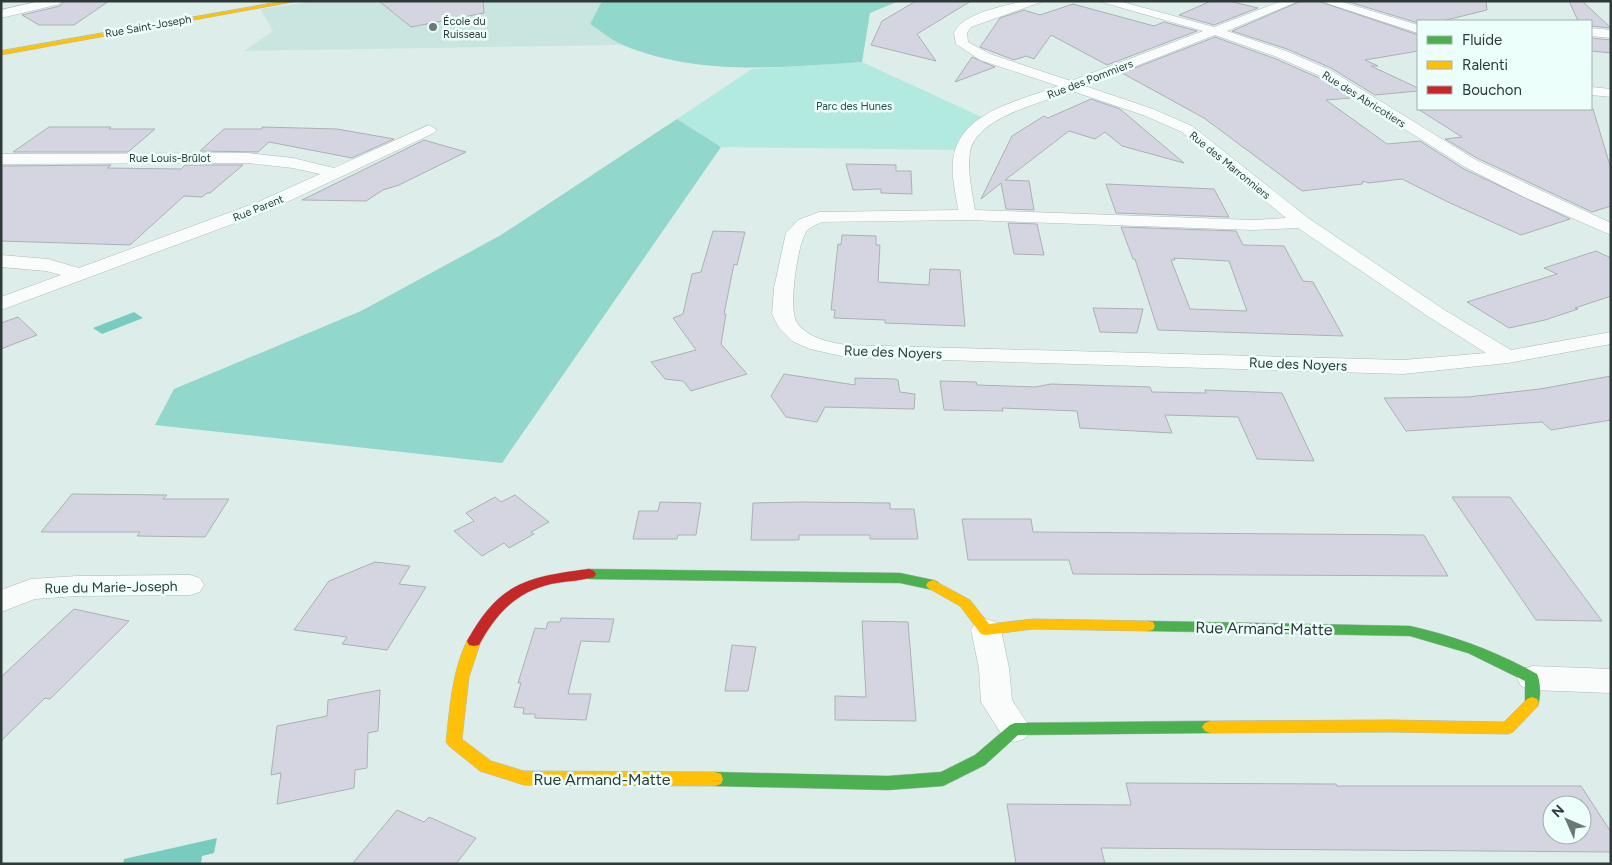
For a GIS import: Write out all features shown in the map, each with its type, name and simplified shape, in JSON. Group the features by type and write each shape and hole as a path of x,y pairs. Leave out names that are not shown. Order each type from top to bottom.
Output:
{"street":[{"path":"1,14 56,1"},
{"name":"Rue Saint-Joseph","path":"1,52 295,1"},
{"name":"Rue des Marronniers","path":"1038,1 969,24 963,28 959,35 962,44 985,57 1148,112 1187,129 1302,222 1436,313 1505,356"},
{"name":"Rue des Abricotiers","path":"1104,1 1216,31 1272,50 1308,65 1341,83 1450,153 1512,186 1611,230"},
{"name":"Rue des Pommiers","path":"967,215 961,150 972,128 986,119 1293,1"},
{"path":"1326,1 1417,29"},
{"path":"1592,32 1611,34"},
{"path":"1592,91 1611,93"},
{"name":"Rue Parent","path":"1,304 264,206 429,130"},
{"name":"Rue Louis-Brûlot","path":"1,159 248,158 288,161 314,166 336,174"},
{"name":"Rue des Noyers","path":"1302,222 1254,225 967,215 844,215 819,217 804,224 795,233 781,312 788,325 800,336 819,346 846,351 1403,367 1478,361 1570,348 1611,338"},
{"path":"1,261 48,265 82,275"},
{"name":"Rue Armand-Matte","path":"589,574 900,578 934,586 965,603 986,630 994,668 996,702 1015,729 980,760 944,779 888,784 650,778 524,778 486,766 454,742 458,688 479,625 504,597 539,581 589,574"},
{"name":"Rue du Marie-Joseph","path":"1,602 31,589 77,586 190,585"},
{"name":"Rue du Marie-Joseph","path":"1,616 31,589"},
{"name":"Rue Armand-Matte","path":"986,630 1033,624 1410,631 1442,636 1494,656 1532,678 1611,681"},
{"path":"1015,729 1381,726 1508,728 1532,705 1532,678"}],"shaded area":[{"name":"École du Ruisseau","path":"317,1 602,1 590,24 622,45 244,51 273,31 260,9"},
{"path":"602,1 899,1 870,13 862,62 802,66 741,67 681,62 623,45 590,24"},
{"path":"677,119 721,147 502,463 155,425 174,389 361,311 501,235"},
{"path":"134,312 143,318 102,334 93,328"},
{"path":"217,838 214,853 202,856 201,864 123,864 124,859"}],"green space":[{"name":"Parc des Hunes","path":"862,62 986,119 961,150 721,147 677,119 752,69"}],"building":[{"path":"64,1 109,1 74,25 39,25 22,15 60,6"},
{"path":"379,1 483,1 484,13 411,27"},
{"path":"916,1 971,1 917,34 936,61 871,45 882,21"},
{"path":"1211,1 1229,1 1258,8 1214,25 1179,15"},
{"path":"1301,1 1318,1 1417,35 1417,51 1365,60 1378,66 1371,66 1417,88 1417,91 1375,95 1331,68 1287,49 1232,31"},
{"path":"1346,1 1486,1 1487,10 1446,20 1417,20 1417,23"},
{"path":"1569,1 1582,1 1611,28 1592,26 1592,20 1578,20"},
{"path":"1073,4 1154,26 1164,22 1197,31 1107,65 1051,35 1034,59 1026,56 1014,60 980,47 1000,18 1024,10 1040,15"},
{"path":"1215,37 1276,59 1319,78 1351,98 1326,100 1387,144 1420,141 1464,169 1570,219 1521,235 1402,179 1368,183 1363,181 1362,184 1302,191 1204,118 1122,73"},
{"path":"1592,38 1611,40 1611,53 1592,51"},
{"path":"972,57 995,67 955,82"},
{"path":"1091,99 1120,109 1184,163 1122,146 1105,132 1095,139 1069,131 1005,180 1029,181 1034,210 1006,209 1001,183 981,199 1012,136 1044,116 1048,118"},
{"path":"1593,109 1611,169 1611,206 1592,212 1477,158 1445,139 1462,137 1420,110"},
{"path":"49,127 155,129 128,152 13,152"},
{"path":"262,127 337,129 394,139 352,158 269,142 258,152 200,151 224,129 262,129"},
{"path":"424,140 466,152 399,185 383,190 366,201 302,200"},
{"path":"846,164 896,165 896,171 911,171 912,194 881,193 881,189 853,190"},
{"path":"111,165 107,168 181,169 185,165 243,165 210,193 202,197 184,196 130,245 1,241 1,166"},
{"path":"1106,184 1214,189 1229,217 1116,213"},
{"path":"1008,223 1037,224 1044,255 1014,254"},
{"path":"1121,227 1236,231 1243,245 1284,246 1303,281 1313,282 1343,336 1158,330 1135,259 1133,259","holes":["1174,258 1229,261 1247,311 1190,309 1171,260 1175,260"]},
{"path":"713,231 745,232 737,265 734,264 724,314 726,314 721,344 747,374 691,391 683,381 665,379 651,362 696,350 673,318 683,314 692,274 701,272"},
{"path":"842,235 876,236 876,245 880,245 878,282 929,285 930,269 960,270 965,326 885,323 885,320 834,318 835,310 831,310 838,244 841,245"},
{"path":"1596,251 1611,258 1611,296 1545,320 1509,328 1467,302 1557,274 1544,268"},
{"path":"1093,308 1143,309 1137,333 1100,332"},
{"path":"18,317 37,335 1,349 1,323"},
{"path":"784,374 855,385 855,378 895,379 898,380 900,392 915,394 914,409 825,407 817,422 786,417 771,396"},
{"path":"1611,376 1611,420 1551,430 1542,422 1406,431 1384,398 1468,397 1540,389"},
{"path":"940,381 976,382 977,385 1035,387 1051,384 1150,387 1152,392 1206,393 1205,390 1282,393 1314,461 1257,459 1238,417 1165,415 1172,433 1080,428 1077,411 1002,408 1003,411 944,410"},
{"path":"72,494 167,495 163,499 229,499 205,537 137,536 140,532 41,532"},
{"path":"515,495 549,522 531,532 534,534 509,548 504,543 482,556 454,531 474,521 466,513 495,497 501,502"},
{"path":"1452,497 1510,497 1602,621 1536,620"},
{"path":"660,502 701,503 696,535 678,535 677,539 633,539 639,511 658,511"},
{"path":"753,503 890,503 890,509 914,509 918,539 870,539 870,535 799,535 799,540 751,540"},
{"path":"962,519 1031,519 1033,532 1424,535 1448,576 1073,574 1069,560 968,560"},
{"path":"375,562 410,566 399,584 426,587 387,650 342,644 347,637 294,630 329,581"},
{"path":"74,609 129,621 50,699 45,698 1,741 1,677"},
{"path":"561,618 614,619 609,642 581,641 568,694 591,694 586,720 535,718 535,714 523,714 524,708 514,707 521,683 518,683 535,628 546,629 548,622 560,622"},
{"path":"862,621 908,622 916,721 835,720 835,696 866,697"},
{"path":"732,645 756,647 748,691 725,691"},
{"path":"380,690 378,731 368,733 367,768 355,770 354,788 277,804 281,773 271,775 277,726 327,716 328,700"},
{"path":"1126,783 1336,784 1337,786 1581,786 1587,795 1542,795 1542,845 1592,845 1592,803 1611,832 1611,852 1101,848 1105,864 1016,864 1007,804 1131,805"},
{"path":"397,810 424,822 429,817 476,838 456,864 352,864"}],"traffic: fast":[{"path":"589,574 900,578 933,585"},
{"path":"1148,626 1410,631 1442,639 1473,650 1532,678 1532,703"},
{"path":"715,779 888,783 943,779 980,760 1015,729 1210,727"}],"traffic: slow":[{"path":"1,53 295,1"},
{"path":"933,585 965,603 986,630 1033,624 1148,626"},
{"path":"474,641 462,677 454,742 486,766 524,778 715,779"},
{"path":"1210,727 1391,726 1508,728 1532,703"}],"traffic: jam":[{"path":"474,641 484,623 507,598 521,590 551,579 589,574"}],"place":[{"name":"École du Ruisseau","path":"433,27"}]}
